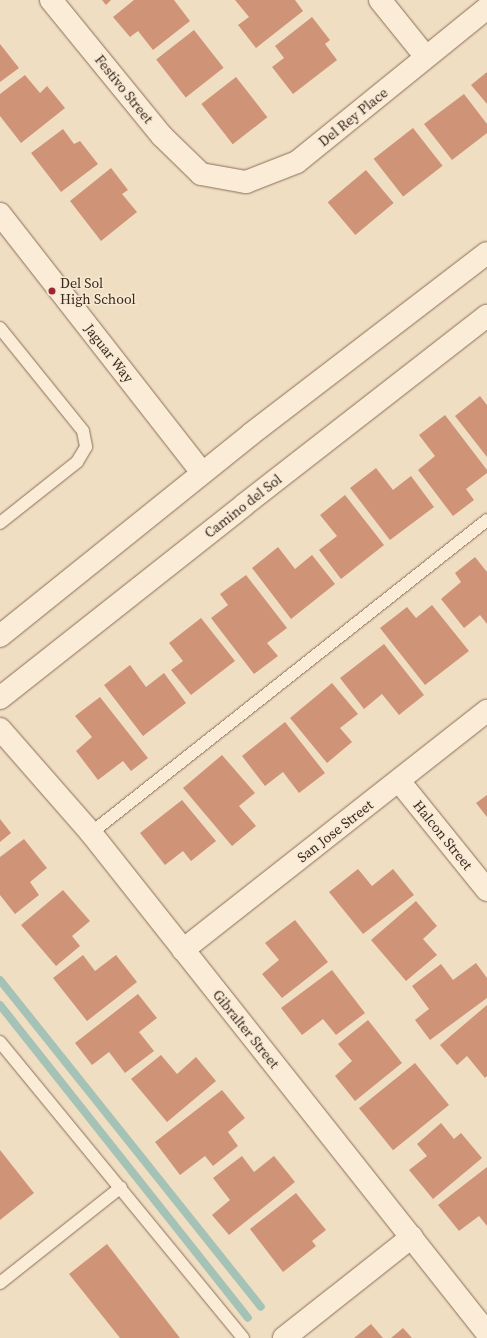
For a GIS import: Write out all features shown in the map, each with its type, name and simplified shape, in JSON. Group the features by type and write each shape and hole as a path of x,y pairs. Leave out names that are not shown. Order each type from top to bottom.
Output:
{"street":[{"name":"Festivo Street","path":"51,0 162,136 201,174"},
{"path":"380,0 426,57"},
{"name":"Del Rey Place","path":"201,174 246,182 297,162 487,8"},
{"name":"Jaguar Way","path":"0,214 202,473"},
{"path":"0,636 257,429 487,253"},
{"name":"Camino del Sol","path":"0,698 237,510 487,316"},
{"name":"San Jose Street","path":"183,950 487,711"},
{"name":"Gibralter Street","path":"0,729 90,833 487,1333"},
{"name":"Halcon Street","path":"399,780 487,890"},
{"path":"284,1338 412,1237"}],"lane":[{"path":"0,328 83,431 86,447 77,462 0,523"},
{"path":"90,833 487,520"},
{"path":"0,1042 121,1187 243,1338"},
{"path":"0,1283 121,1187"}],"building":[{"path":"102,0 111,0 106,5"},
{"path":"134,0 174,0 190,21 153,50 138,31 130,37 113,17"},
{"path":"235,0 295,0 303,11 256,48 238,25 249,17"},
{"path":"312,17 330,40 325,44 337,60 293,94 272,67 284,58 275,46"},
{"path":"194,30 224,68 186,97 156,60"},
{"path":"0,44 19,68 0,82"},
{"path":"487,72 487,104 471,85"},
{"path":"25,75 40,93 47,86 65,108 21,143 0,116 0,94"},
{"path":"236,77 267,117 233,144 201,104"},
{"path":"464,94 487,124 487,133 452,160 424,124"},
{"path":"413,128 443,166 403,197 374,159"},
{"path":"63,129 74,144 80,141 98,164 61,192 31,153"},
{"path":"111,168 128,190 122,194 137,212 101,241 70,201"},
{"path":"366,170 394,203 355,235 328,202"},
{"path":"480,396 487,405 487,457 455,416"},
{"path":"445,415 487,470 487,473 466,489 474,500 453,516 418,470 435,456 419,435"},
{"path":"376,468 393,490 411,476 434,507 390,540 350,488"},
{"path":"345,495 384,545 341,579 319,550 337,536 320,515"},
{"path":"278,547 295,569 312,555 335,584 291,619 252,568"},
{"path":"475,557 487,572 487,624 480,615 464,628 441,599 461,582 455,573"},
{"path":"246,575 287,628 267,643 278,656 254,674 211,618 228,605 220,594"},
{"path":"432,605 469,651 425,685 380,628 407,607 416,618"},
{"path":"201,618 235,661 191,695 171,670 183,661 169,643"},
{"path":"384,644 424,695 399,715 382,694 364,709 340,678"},
{"path":"130,665 146,687 164,673 186,703 143,736 104,685"},
{"path":"332,683 358,714 340,728 352,742 327,763 290,718"},
{"path":"100,697 148,758 131,771 123,761 98,780 76,751 92,737 75,716"},
{"path":"285,722 325,773 299,793 283,772 265,786 242,756"},
{"path":"222,755 255,793 239,806 256,826 232,846 183,788"},
{"path":"487,795 487,817 476,803"},
{"path":"182,800 216,841 191,861 183,851 165,865 140,833"},
{"path":"0,819 11,833 0,842"},
{"path":"24,839 47,868 30,882 39,895 15,914 0,895 0,857"},
{"path":"358,869 372,886 393,869 414,895 363,934 329,892"},
{"path":"63,890 90,921 72,936 80,946 56,966 21,925"},
{"path":"416,901 437,926 423,939 437,955 406,981 371,940"},
{"path":"295,920 328,962 282,998 262,974 279,960 265,943"},
{"path":"83,955 95,971 116,955 137,982 87,1021 53,978"},
{"path":"476,963 487,978 487,998 430,1040 415,1020 429,1009 412,986 441,964 453,980"},
{"path":"332,970 365,1013 336,1035 323,1019 302,1035 281,1008"},
{"path":"138,994 157,1018 139,1032 154,1051 125,1073 109,1052 92,1065 75,1043"},
{"path":"487,1005 487,1076 485,1078 467,1056 457,1065 440,1045"},
{"path":"368,1020 402,1063 355,1101 335,1076 352,1061 338,1044"},
{"path":"161,1055 177,1074 196,1057 216,1081 167,1122 131,1079"},
{"path":"415,1063 449,1105 393,1150 359,1108"},
{"path":"222,1090 245,1118 228,1132 238,1146 213,1166 205,1156 180,1175 155,1142"},
{"path":"441,1123 454,1139 461,1133 482,1158 433,1199 409,1170 427,1156 417,1144"},
{"path":"0,1150 34,1193 0,1220"},
{"path":"242,1156 254,1172 274,1156 295,1182 229,1235 212,1215 230,1200 213,1178"},
{"path":"487,1167 487,1226 479,1216 459,1231 438,1205"},
{"path":"296,1193 326,1230 312,1241 316,1246 283,1272 250,1229"},
{"path":"107,1244 180,1338 120,1338 69,1274"},
{"path":"371,1324 383,1338 354,1338"},
{"path":"403,1328 412,1338 391,1338"}],"waterway":[{"path":"0,980 261,1307"},
{"path":"0,1005 248,1318"}],"place":[{"name":"Del Sol High School","path":"52,291"}]}
